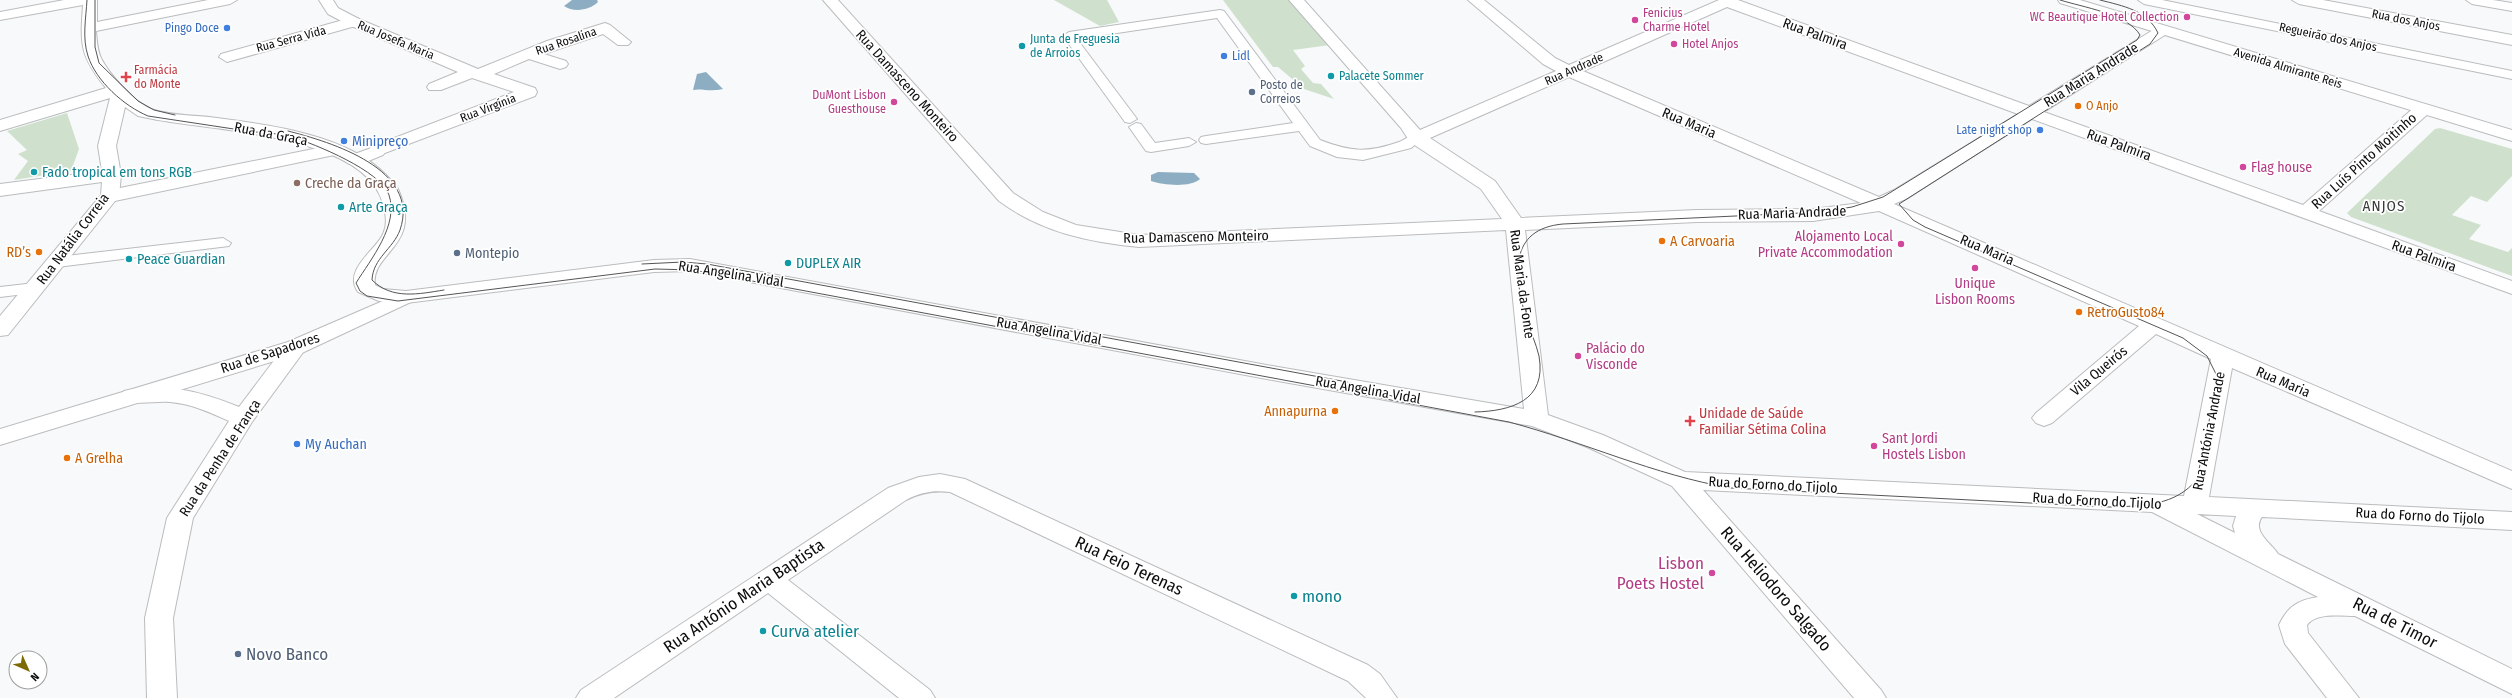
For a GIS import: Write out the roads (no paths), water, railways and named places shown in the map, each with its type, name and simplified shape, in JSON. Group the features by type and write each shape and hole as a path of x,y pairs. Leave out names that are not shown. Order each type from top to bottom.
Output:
{"street":[{"path":"9,31 6,15 89,0"},
{"name":"Rua da Graça","path":"89,0 90,48 92,57 98,68 133,105 145,112 295,136 355,160 383,179 395,201 396,216 393,234 366,271 363,283 365,288 378,296 406,298"},
{"path":"90,28 230,0"},
{"name":"Rua Josefa Maria","path":"326,0 333,11 354,22 476,73"},
{"name":"Rua Damasceno Monteiro","path":"830,0 1006,197 1033,216 1063,228 1115,239 1164,241 1515,225"},
{"name":"Rua Maria da Fonte","path":"1296,0 1407,124 1416,138 1487,184 1498,194 1515,225 1537,420"},
{"name":"Rua Maria","path":"1475,0 1549,60 1569,71 1881,204 2154,324 2223,356 2512,481"},
{"name":"Avenida Almirante Reis","path":"2065,0 2168,27 2512,126"},
{"name":"Avenida Almirante Reis","path":"2093,0 2168,27 2512,136"},
{"name":"Rua dos Anjos","path":"2299,0 2512,40"},
{"name":"Rua Andrade","path":"1416,138 1729,1"},
{"name":"Rua Palmira","path":"1729,1 2031,113 2512,288"},
{"name":"Rua Serra Vida","path":"227,57 354,22"},
{"name":"Rua Maria Andrade","path":"1515,225 1697,216 1812,215 1855,211 1881,204 2031,113 2168,27"},
{"name":"Rua Rosalina","path":"476,73 553,44 606,28 623,42"},
{"name":"Rua Rosalina","path":"529,54 560,64"},
{"path":"435,87 476,73"},
{"name":"Rua Virgínia","path":"355,160 529,92 476,73"},
{"path":"0,126 118,90"},
{"name":"Rua Natália Correia","path":"0,330 110,196 112,175 107,146 119,96 118,90"},
{"name":"Rua Luís Pinto Moitinho","path":"2306,213 2423,109"},
{"path":"110,196 333,150"},
{"path":"0,190 112,175"},
{"name":"Rua Angelina Vidal","path":"406,298 654,266 690,265 1278,374 1537,420 1595,441 1681,480"},
{"name":"Rua de Sapadores","path":"0,437 130,396 296,347 406,298"},
{"name":"Vila Queirós","path":"2044,418 2154,324"},
{"name":"Rua da Penha de França","path":"162,698 160,618 180,518 244,418 296,347"},
{"name":"Rua Antónia Andrade","path":"2196,506 2223,356"},
{"name":"Rua de Sapadores","path":"130,396 169,395 200,399 244,418"},
{"name":"Rua do Forno do Tijolo","path":"1681,480 2512,521"},
{"name":"Rua Heliodoro Salgado","path":"1681,480 1870,698"},
{"name":"Rua Feio Terenas","path":"898,494 909,487 926,482 942,482 956,485 1358,673 1370,682 1382,698"},
{"name":"Rua António Maria Baptista","path":"592,698 898,494"},
{"name":"Rua de Timor","path":"2154,504 2363,606 2512,682"},
{"name":"Rua de Timor","path":"2256,508 2249,513 2245,520 2246,529 2251,540 2277,564"},
{"path":"769,579 920,698"},
{"path":"2344,698 2295,636 2292,628 2293,619 2297,614 2317,607 2363,606"}],"lane":[{"name":"Regueirão dos Anjos","path":"2144,0 2512,75"},
{"path":"2472,0 2512,7"},
{"path":"1189,142 1151,148 1068,36 1220,14 1314,143 1342,154 1363,156 1406,145 1416,138"},
{"path":"1206,140 1302,126"},
{"path":"57,262 223,243"},
{"path":"0,292 35,288"}],"water":[{"path":"572,0 597,0 598,2 591,7 582,10 564,6"},
{"path":"706,72 723,89 693,90 697,74"},
{"path":"1158,172 1194,173 1200,179 1196,182 1183,185 1162,184 1151,181 1151,175"}],"tram line":[{"path":"87,0 85,42 88,56 92,65 97,75 112,92 139,112 148,116 292,137 331,152 361,168 374,177 383,186 389,195 391,206 387,230 376,253 356,283 360,291 367,296 398,301 655,269 693,270 1509,422 1647,467 1674,475 1731,488 2110,507 2134,506 2158,503 2179,495 2189,488 2197,479 2218,378 2207,356 2183,338 1925,227 1913,220 1899,204 2150,44 2158,33 2148,19 2134,10 2100,0"},
{"path":"95,0 95,47 99,63 138,101 154,110 175,115"},
{"path":"1475,412 1513,406 1524,400 1532,393 1537,384 1540,371 1539,356 1522,302 1518,271 1519,257 1524,245 1532,235 1545,228 1563,224 1822,212 1852,207 1883,197 2137,40 2140,35 2126,22 2104,12 2060,0"},
{"path":"288,131 348,151 368,162 385,175 397,190 403,209 400,230 393,243 379,260 373,272 372,280 388,291 397,293 416,294 444,290"},
{"path":"642,264 683,262 707,264 1347,382 1395,397"}],"place":[{"name":"WC Beautique Hotel Collection","path":"2187,17"},
{"name":"Fenicius Charme Hotel","path":"1635,20"},
{"name":"Pingo Doce","path":"227,28"},
{"name":"Hotel Anjos","path":"1674,44"},
{"name":"Junta de Freguesia de Arroios","path":"1022,46"},
{"name":"Lidl","path":"1224,56"},
{"name":"Palacete Sommer","path":"1331,76"},
{"name":"Farmácia do Monte","path":"126,77"},
{"name":"Posto de Correios","path":"1252,92"},
{"name":"DuMont Lisbon Guesthouse","path":"894,102"},
{"name":"O Anjo","path":"2078,106"},
{"name":"Late night shop","path":"2040,130"},
{"name":"Minipreço","path":"344,141"},
{"name":"Flag house","path":"2243,167"},
{"name":"Fado tropical em tons RGB","path":"34,172"},
{"name":"Creche da Graça","path":"297,183"},
{"name":"Arte Graça","path":"341,207"},
{"name":"A Carvoaria","path":"1662,241"},
{"name":"Alojamento Local Private Accommodation","path":"1901,244"},
{"name":"RD’s","path":"39,252"},
{"name":"Montepio","path":"457,253"},
{"name":"Peace Guardian","path":"129,259"},
{"name":"DUPLEX AIR","path":"788,263"},
{"name":"Unique Lisbon Rooms","path":"1975,268"},
{"name":"RetroGusto84","path":"2079,312"},
{"name":"Palácio do Visconde","path":"1578,356"},
{"name":"Annapurna","path":"1335,411"},
{"name":"Unidade de Saúde Familiar Sétima Colina","path":"1690,421"},
{"name":"My Auchan","path":"297,444"},
{"name":"Sant Jordi Hostels Lisbon","path":"1874,446"},
{"name":"A Grelha","path":"67,458"},
{"name":"Lisbon Poets Hostel","path":"1712,573"},
{"name":"mono","path":"1294,596"},
{"name":"Curva atelier","path":"763,631"},
{"name":"Novo Banco","path":"238,654"}],"district":[{"name":"ANJOS","path":"2384,206"}]}
